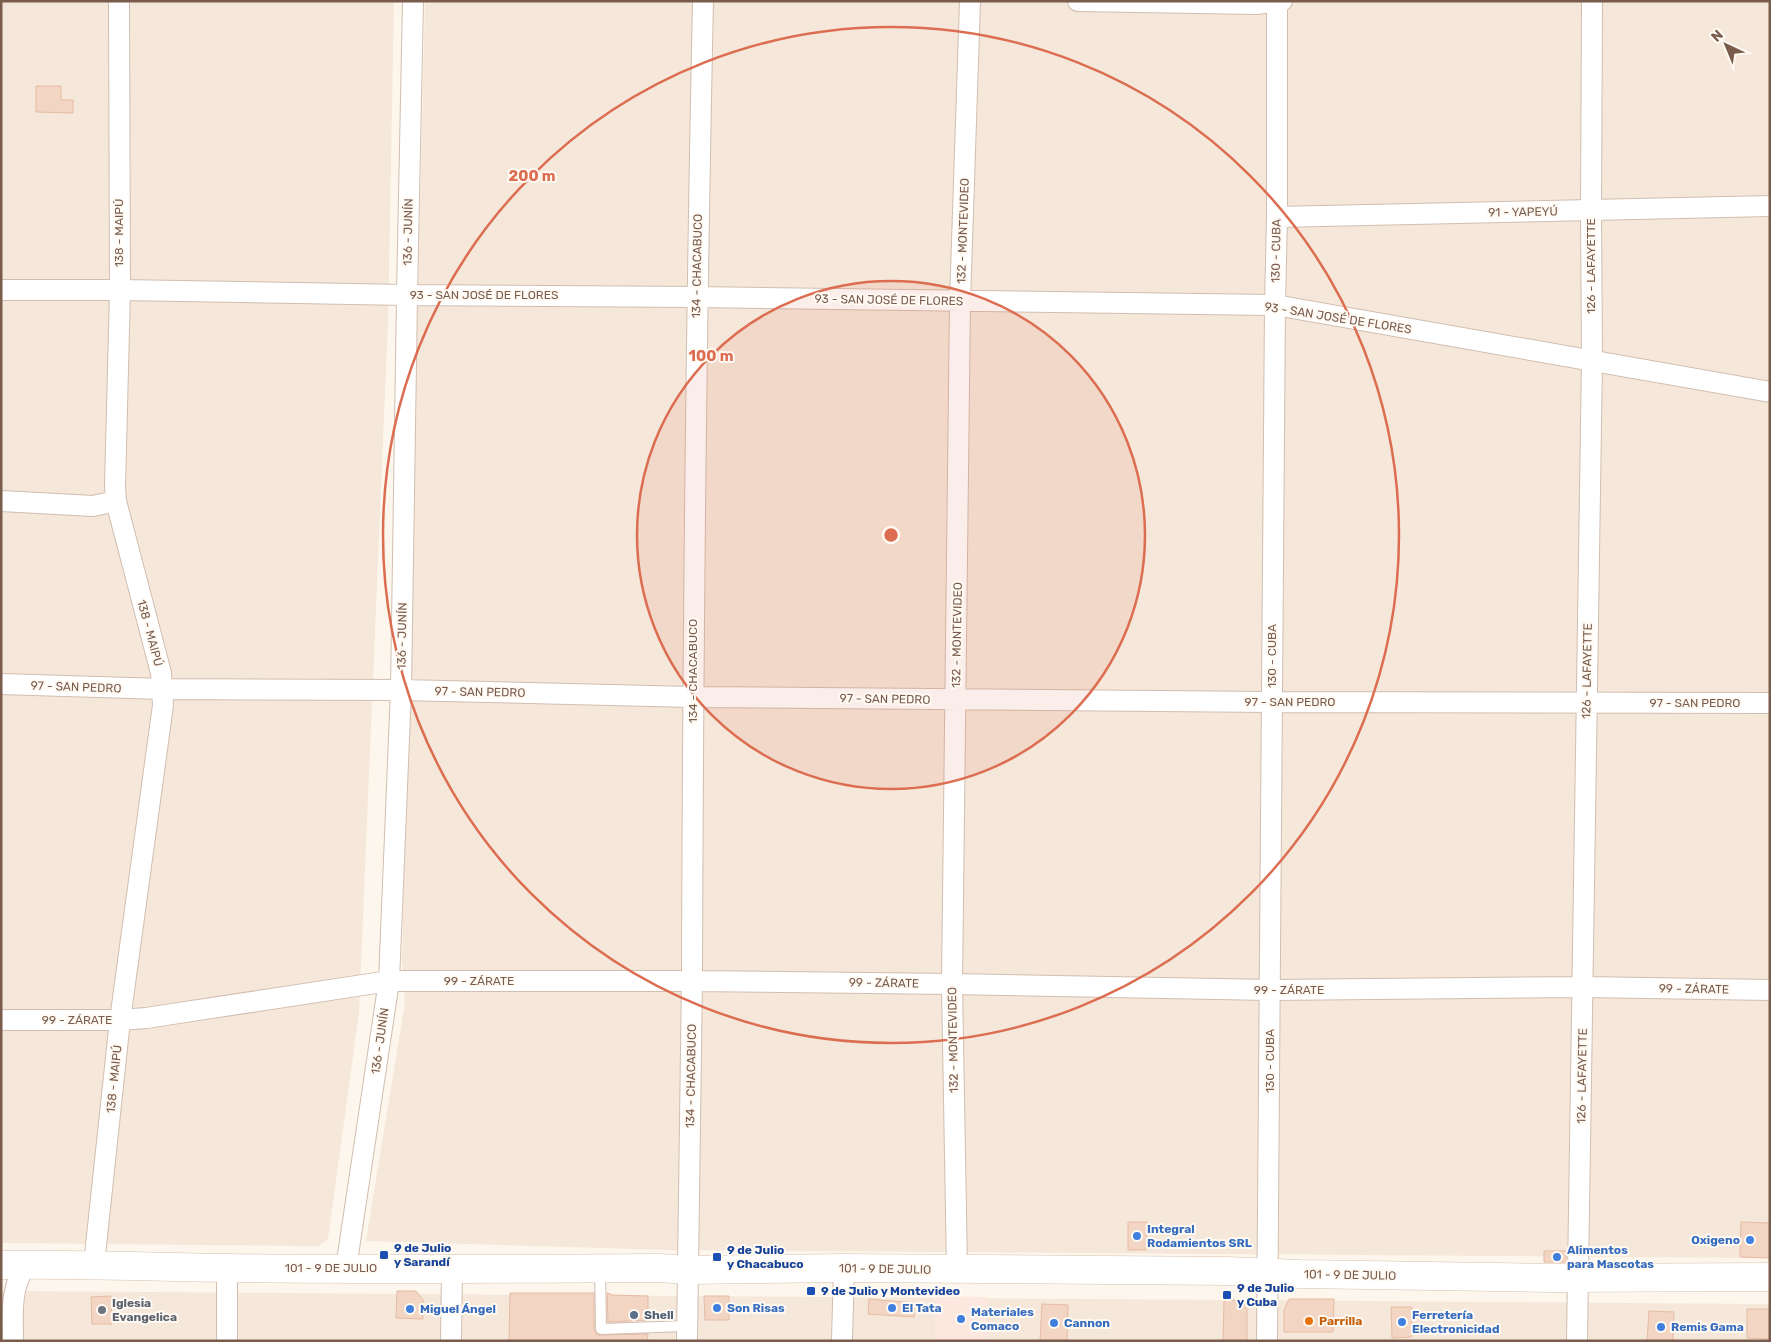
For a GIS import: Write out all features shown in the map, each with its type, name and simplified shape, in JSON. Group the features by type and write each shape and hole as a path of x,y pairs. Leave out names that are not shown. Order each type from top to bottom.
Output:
{"street":[{"name":"138 - MAIPÚ","path":"94,1264 120,1020 161,727 163,689 161,673 116,501 115,487 120,290 119,1"},
{"name":"136 - JUNÍN","path":"346,1268 389,981 402,690 413,1"},
{"name":"134 - CHACABUCO","path":"687,1334 692,981 692,697 696,297 703,1"},
{"name":"132 - MONTEVIDEO","path":"957,1270 952,984 960,302 970,1"},
{"path":"1078,1 1256,4 1279,2"},
{"name":"126 - LAFAYETTE","path":"1577,1341 1592,360 1592,1"},
{"name":"130 - CUBA","path":"1267,1341 1274,305 1277,217 1279,2"},
{"name":"91 - YAPEYÚ","path":"1277,217 1770,206"},
{"name":"93 - SAN JOSÉ DE FLORES","path":"1,290 1274,305 1770,392"},
{"path":"1,501 93,506 116,501"},
{"name":"97 - SAN PEDRO","path":"1,684 163,689 402,690 692,697 956,700 1770,703"},
{"name":"99 - ZÁRATE","path":"1,1020 120,1020 146,1018 389,981 692,981 1270,990 1583,987 1770,990"},
{"name":"101 - 9 DE JULIO","path":"13,1265 94,1264 227,1268 659,1268 687,1270 844,1268 1579,1278 1770,1277"},
{"path":"13,1265 18,1278 13,1296 13,1341"},
{"path":"227,1268 227,1341"},
{"path":"842,1341 844,1268"},
{"path":"451,1341 452,1269"}],"lane":[{"path":"600,1268 601,1329 687,1334"}],"shaded area":[{"path":"1,1 394,1 388,322 359,1012 328,1239 319,1246 1,1243"},
{"path":"425,1 1770,1 1770,1258 668,1250 366,1241 405,1002 402,959"},
{"path":"1,1291 1770,1304 1770,1341 1,1341"},
{"name":"Materiales Comaco","path":"935,1296 987,1297 987,1341 935,1341"}],"building":[{"path":"36,86 61,86 61,100 73,100 73,113 36,112"},
{"name":"Integral Rodamientos SRL","path":"1128,1222 1147,1222 1146,1250 1128,1250"},
{"name":"Oxigeno","path":"1741,1222 1770,1223 1770,1258 1740,1257"},
{"path":"1544,1251 1566,1251 1566,1262 1544,1262"},
{"name":"Miguel Ángel","path":"397,1291 416,1291 423,1300 423,1319 396,1318"},
{"path":"510,1293 594,1293 594,1329 597,1335 648,1334 647,1341 509,1341"},
{"path":"607,1293 611,1295 648,1296 648,1320 608,1322"},
{"name":"Iglesia Evangelica","path":"111,1296 112,1324 92,1324 91,1297"},
{"name":"Son Risas","path":"704,1296 729,1296 729,1320 705,1320"},
{"name":"El Tata","path":"869,1299 915,1303 914,1317 868,1314"},
{"name":"Parrilla","path":"1289,1299 1334,1299 1333,1332 1284,1332 1284,1310"},
{"path":"1224,1300 1237,1300 1247,1309 1247,1341 1223,1341"},
{"name":"Cannon","path":"1042,1304 1068,1305 1067,1341 1040,1341"},
{"name":"Ferretería Electronicidad","path":"1391,1307 1412,1307 1412,1337 1392,1338"},
{"path":"1747,1309 1770,1309 1770,1339 1747,1338"},
{"name":"Remis Gama","path":"1649,1311 1674,1312 1673,1341 1647,1341"}],"place":[{"name":"Integral Rodamientos SRL","path":"1137,1236"},
{"name":"Oxigeno","path":"1750,1240"},
{"name":"9 de Julio y Sarandí","path":"384,1255"},
{"name":"9 de Julio y Chacabuco","path":"717,1257"},
{"name":"Alimentos para Mascotas","path":"1557,1257"},
{"name":"9 de Julio y Montevideo","path":"811,1291"},
{"name":"9 de Julio y Cuba","path":"1227,1295"},
{"name":"Son Risas","path":"717,1308"},
{"name":"El Tata","path":"892,1308"},
{"name":"Miguel Ángel","path":"410,1309"},
{"name":"Iglesia Evangelica","path":"102,1310"},
{"name":"Shell","path":"634,1315"},
{"name":"Materiales Comaco","path":"961,1319"},
{"name":"Parrilla","path":"1309,1321"},
{"name":"Ferretería Electronicidad","path":"1402,1322"},
{"name":"Cannon","path":"1054,1323"},
{"name":"Remis Gama","path":"1661,1327"}]}
